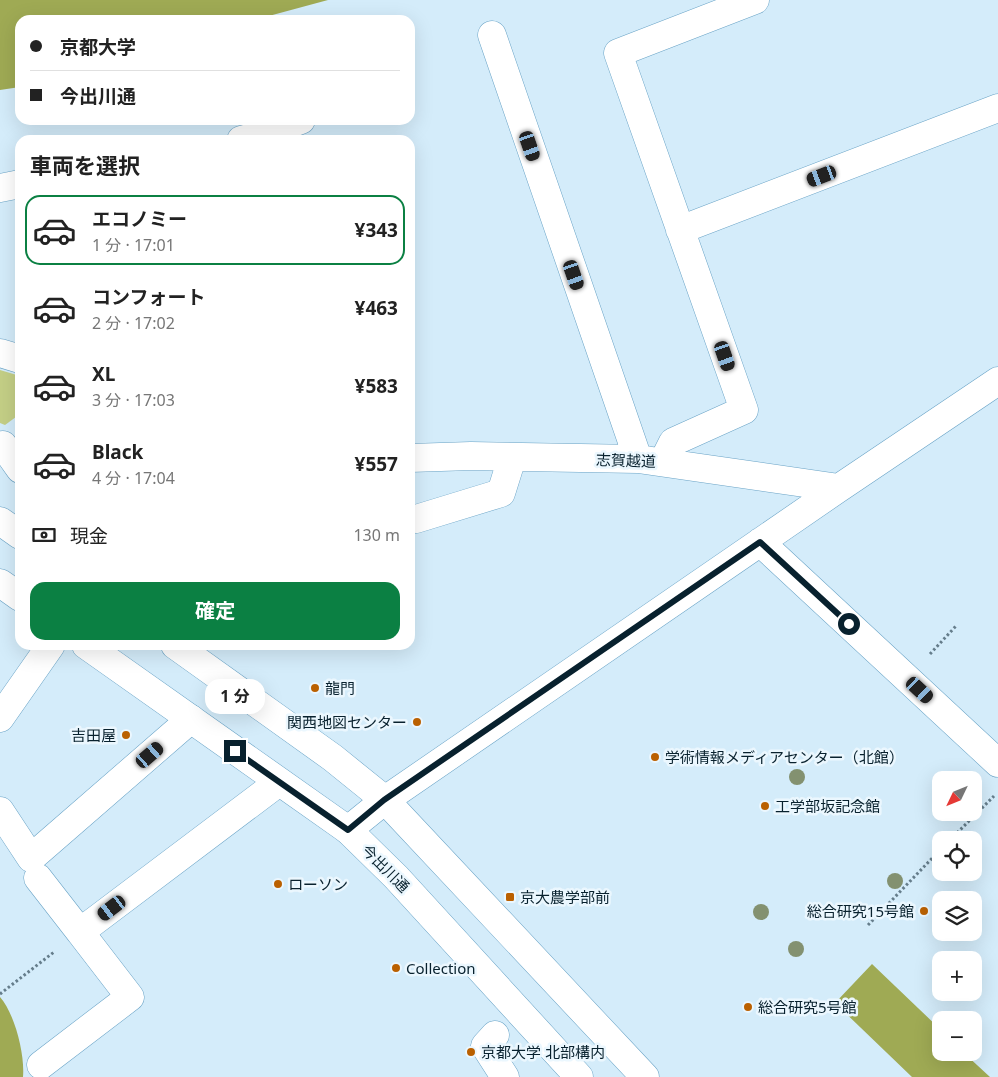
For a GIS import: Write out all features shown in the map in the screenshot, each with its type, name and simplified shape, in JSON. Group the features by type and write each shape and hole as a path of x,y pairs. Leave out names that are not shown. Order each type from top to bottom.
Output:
{"street":[{"path":"492,35 650,460 674,442 744,410 618,53 755,0"},
{"path":"680,230 998,108"},
{"path":"264,135 289,125"},
{"path":"0,188 15,185"},
{"path":"0,353 15,358"},
{"path":"348,830 384,800 839,488 998,382"},
{"path":"8,441 15,457"},
{"name":"志賀越道","path":"415,458 471,456 650,460 839,488"},
{"path":"416,519 501,493 512,458"},
{"path":"0,521 15,532"},
{"path":"760,542 998,763"},
{"path":"0,583 15,594"},
{"path":"0,718 48,650"},
{"name":"今出川通","path":"93,650 348,830 396,877 579,1077"},
{"path":"182,650 333,758 384,800 645,1077"},
{"path":"0,810 31,858 191,719"},
{"path":"80,932 279,782"},
{"path":"38,878 130,997 41,1065"},
{"path":"495,1035 485,1046 505,1077"}],"path":[{"path":"959,831 998,791"},
{"path":"868,925 932,858"},
{"path":"0,994 80,932"}],"green space":[{"path":"0,0 328,0 272,15 15,15 15,88 0,90"},
{"path":"0,370 15,374 15,418 5,425 0,423"},
{"path":"872,964 932,1021 932,1061 973,1061 990,1077 912,1077 835,1003"},
{"path":"0,997 10,1014 18,1035 21,1047 23,1077 0,1077"}],"place":[{"name":"龍門","path":"315,688"},
{"name":"関西地図センター","path":"417,722"},
{"name":"吉田屋","path":"126,735"},
{"name":"学術情報メディアセンター（北館）","path":"655,757"},
{"name":"工学部坂記念館","path":"765,806"},
{"name":"ローソン","path":"278,884"},
{"name":"京大農学部前","path":"510,897"},
{"name":"総合研究15号館","path":"924,911"},
{"name":"Collection","path":"396,968"},
{"name":"総合研究5号館","path":"748,1007"},
{"name":"京都大学 北部構内","path":"471,1052"}],"route":[{"path":"235,751 348,830 384,800 760,542 849,624"}]}
